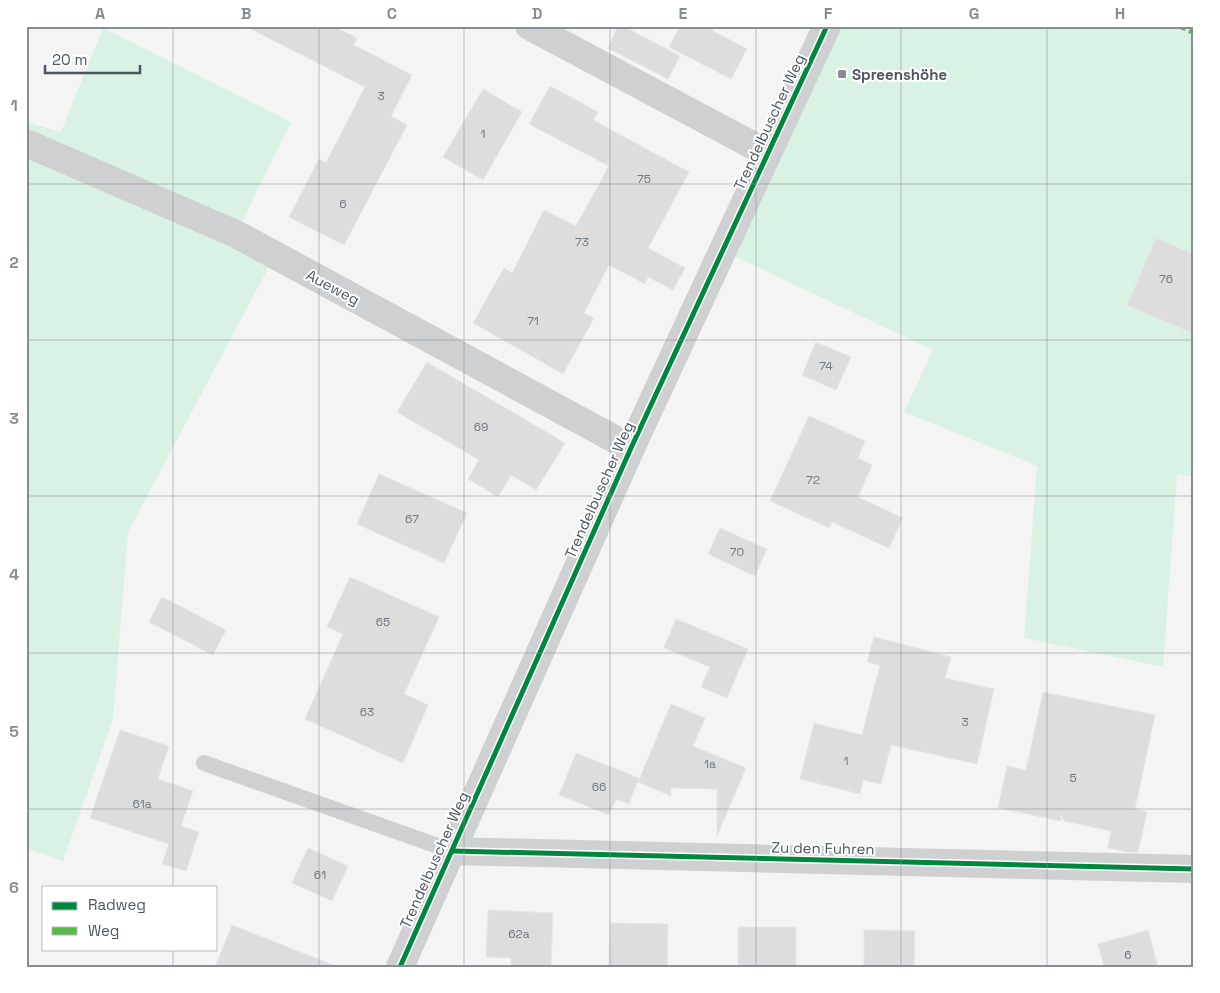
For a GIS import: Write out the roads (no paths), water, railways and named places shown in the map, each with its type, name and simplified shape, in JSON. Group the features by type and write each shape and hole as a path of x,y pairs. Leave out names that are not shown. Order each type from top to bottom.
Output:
{"street":[{"path":"529,26 767,153"},
{"name":"Trendelbuscher Weg","path":"400,967 631,448 827,26"},
{"name":"Aueweg","path":"26,143 236,234 631,448"},
{"name":"Zu den Fuhren","path":"452,851 1194,869"}],"lane":[{"path":"204,763 452,851"}],"place":[{"name":"Spreenshöhe","path":"842,74"}]}
